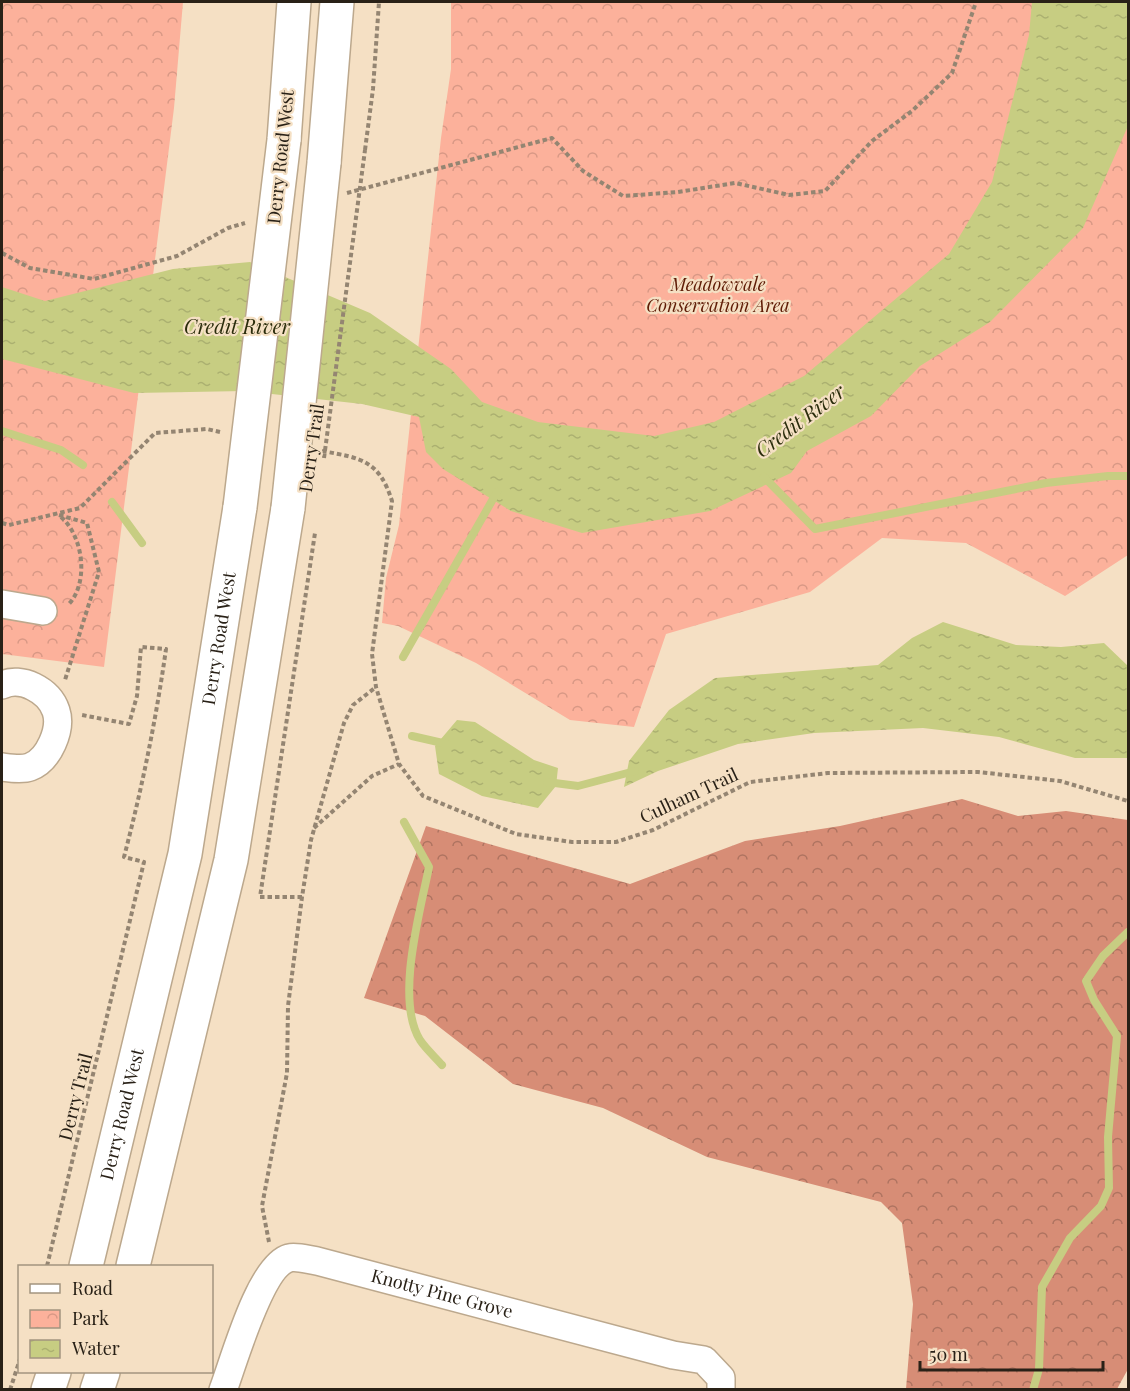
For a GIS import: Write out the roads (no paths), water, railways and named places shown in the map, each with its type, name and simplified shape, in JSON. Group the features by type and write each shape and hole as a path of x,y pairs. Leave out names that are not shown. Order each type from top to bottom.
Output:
{"main road":[{"name":"Derry Road West","path":"86,1265 185,854 240,507 284,140 294,2"},
{"path":"133,1265 231,860 288,508 324,163 337,2"},
{"path":"48,1389 53,1373"},
{"path":"97,1389 102,1373"}],"street":[{"path":"2,604 43,611"},
{"path":"2,685 8,682 24,683 38,688 56,710 57,726 53,742 42,758 30,767 2,767"},
{"name":"Knotty Pine Grove","path":"223,1389 262,1283 276,1266 289,1258 317,1261 673,1355 704,1360 722,1378 721,1389"}],"water":[{"name":"Credit River","path":"1032,2 1128,2 1128,126 1083,228 990,322 920,366 871,416 807,451 791,473 710,511 582,533 511,511 443,469 426,452 419,417 362,404 245,391 134,393 2,359 2,287 45,301 173,269 250,262 370,313 451,369 482,402 538,422 654,436 714,422 804,376 949,254 992,182 1029,35"},
{"path":"943,622 1016,645 1061,647 1104,643 1128,666 1128,758 1075,758 999,737 923,728 814,733 738,744 658,771 624,787 629,761 669,710 715,678 878,665 912,638"},
{"path":"457,720 475,722 534,760 558,768 556,786 538,808 482,796 439,774 435,746"}],"waterway":[{"path":"2,431 61,450 83,465"},
{"path":"764,477 815,529 1046,483 1128,476"},
{"path":"403,657 497,492"},
{"path":"112,502 142,543"},
{"path":"412,736 447,744"},
{"path":"547,782 578,786 635,771"},
{"path":"404,822 429,867 409,980 413,1023 420,1040 442,1065"},
{"path":"1033,1390 1039,1369 1042,1287 1070,1238 1101,1206 1109,1188 1108,1137 1117,1036 1094,1000 1086,981 1103,956 1128,932"}],"park label":[{"name":"Meadowvale Conservation Area","path":"718,295"}]}
